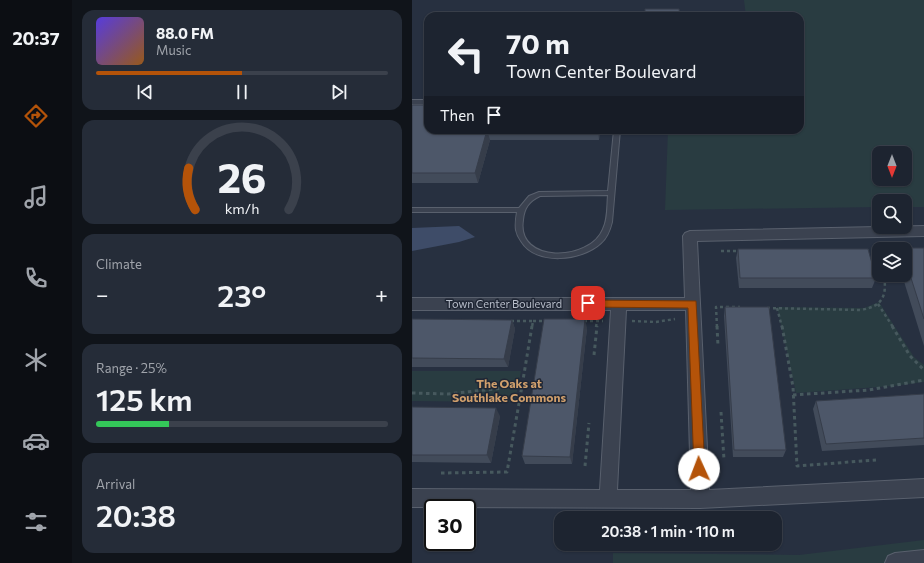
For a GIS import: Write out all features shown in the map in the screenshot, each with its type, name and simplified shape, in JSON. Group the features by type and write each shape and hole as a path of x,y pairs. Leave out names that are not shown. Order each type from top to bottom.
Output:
{"street":[{"path":"700,499 690,236 924,231"},
{"path":"608,498 619,303"},
{"name":"Town Center Boulevard","path":"412,304 693,304"},
{"path":"412,498 700,499 924,488"},
{"path":"895,563 924,560"}],"lane":[{"path":"412,102 424,102"},
{"path":"612,193 540,194 531,198 521,210 518,226 519,232 526,245 538,252 553,255 577,254 595,245 606,231 609,222 612,193 617,134"},
{"path":"412,210 521,210"}],"path":[{"path":"721,251 743,251"},
{"path":"865,251 872,251"},
{"path":"762,308 861,310 878,304 885,294 884,282"},
{"path":"878,304 890,320 903,347 924,370"},
{"path":"718,346 716,307 747,307"},
{"path":"777,308 788,348 793,395 794,450 797,466 876,460"},
{"path":"441,473 507,472 533,321 505,321"},
{"path":"594,355 596,321"},
{"path":"793,395 869,390 924,380"},
{"path":"412,393 448,394 522,386"},
{"path":"721,412 724,460"},
{"path":"585,466 589,423"}],"green space":[{"path":"744,0 924,0 924,207 912,207 912,194 872,194 872,207 665,210 668,134 804,134 804,12 746,12"},
{"path":"879,302 914,357 924,365 924,382 893,386 796,393 777,307 864,308"},
{"path":"412,371 521,371 515,402 412,401"},
{"path":"924,540 924,563 613,563 613,553 799,555"}],"water":[{"path":"459,226 475,237 459,242 412,251 412,228"}],"building":[{"path":"645,9 679,9 679,12 645,12"},
{"path":"412,105 424,105 424,134 486,134 475,173 412,173"},
{"path":"912,248 924,248 924,319 912,281"},
{"path":"738,249 868,249 872,264 872,278 740,278"},
{"path":"725,307 769,307 786,450 734,450"},
{"path":"412,319 512,320 504,359 412,358"},
{"path":"544,319 585,319 570,457 522,456"},
{"path":"924,394 924,438 826,444 816,401"},
{"path":"412,407 496,408 487,455 412,455"}],"district":[{"name":"The Oaks at Southlake Commons","path":"509,391"}],"route":[{"path":"588,303 693,304 699,469"}]}
